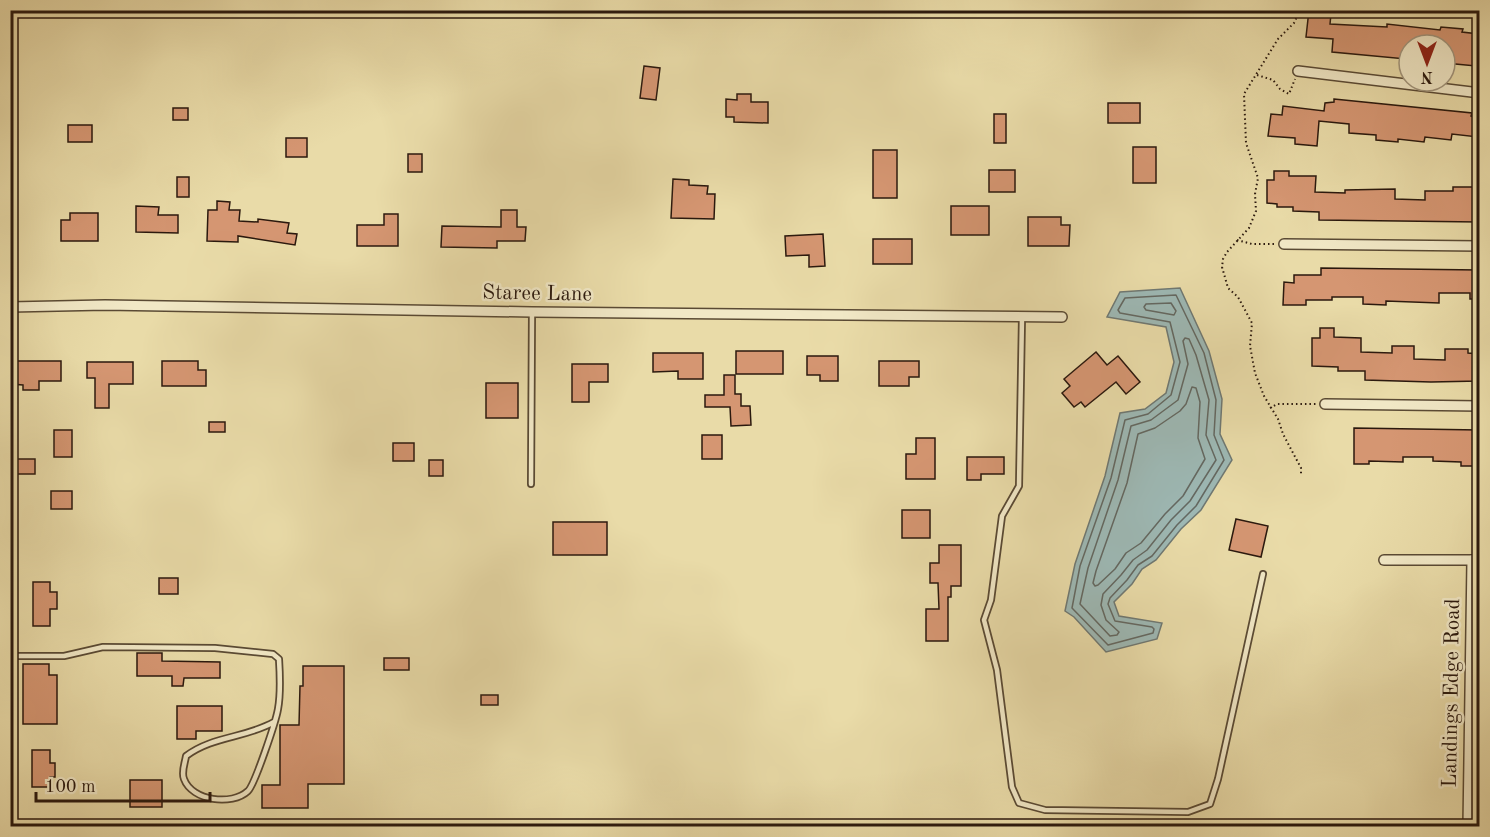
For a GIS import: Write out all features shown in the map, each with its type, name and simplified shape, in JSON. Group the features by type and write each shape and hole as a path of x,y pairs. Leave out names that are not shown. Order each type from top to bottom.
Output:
{"street":[{"path":"1298,71 1479,93"},
{"path":"1284,244 1479,246"},
{"name":"Staree Lane","path":"10,307 105,305 1062,318"},
{"path":"1325,404 1479,406"},
{"path":"1384,560 1476,560"},
{"name":"Landings Edge Road","path":"1468,826 1476,560"}],"lane":[{"path":"531,484 532,312"},
{"path":"1022,317 1019,486 1002,516 992,600 984,620 997,670 1012,787 1019,802 1045,810 1188,812 1210,804 1218,779 1263,574"},
{"path":"10,656 64,656 103,647 214,648 273,654 279,659 278,711 255,780 247,792 234,798 207,797 189,787 183,778 186,756 200,746 261,729 274,722"}],"path":[{"path":"1300,10 1294,23 1278,39 1244,94 1246,143 1258,178 1255,195 1256,211 1249,228 1227,252 1222,267 1228,288 1238,297 1252,323 1252,365 1270,408 1278,419 1283,434 1301,468 1301,474"},
{"path":"1257,75 1273,80 1280,89 1288,94 1298,71"},
{"path":"1237,240 1252,244 1284,244"},
{"path":"1270,408 1277,404 1325,404"}],"water":[{"path":"1180,288 1209,351 1222,399 1220,434 1232,460 1201,510 1181,529 1156,560 1142,569 1132,584 1114,602 1119,616 1162,623 1157,639 1106,652 1074,617 1065,611 1075,564 1105,476 1120,413 1145,409 1166,393 1174,362 1166,327 1107,317 1120,292"}],"building":[{"path":"1309,10 1323,10 1323,13 1331,14 1330,24 1387,27 1387,24 1440,30 1441,27 1463,29 1462,32 1479,34 1479,63 1476,62 1476,66 1457,64 1457,33 1397,33 1397,58 1332,52 1333,39 1306,37"},
{"path":"644,66 660,68 656,100 640,98"},
{"path":"737,94 751,94 751,102 768,102 768,123 734,122 734,117 726,117 726,99 737,100"},
{"path":"1334,99 1472,113 1471,116 1479,119 1478,137 1452,134 1451,140 1425,137 1424,142 1398,139 1398,142 1376,140 1376,135 1349,133 1349,124 1319,121 1317,146 1295,144 1295,138 1268,136 1271,114 1282,115 1283,106 1324,111 1325,103 1334,102"},
{"path":"1108,103 1140,103 1140,123 1108,123"},
{"path":"173,108 188,108 188,120 173,120"},
{"path":"994,114 1006,114 1006,143 994,143"},
{"path":"68,125 92,125 92,142 68,142"},
{"path":"286,138 307,138 307,157 286,157"},
{"path":"1133,147 1156,147 1156,183 1133,183"},
{"path":"873,150 897,150 897,198 873,198"},
{"path":"408,154 422,154 422,172 408,172"},
{"path":"989,170 1015,170 1015,192 989,192"},
{"path":"1274,171 1289,171 1289,176 1316,176 1315,192 1345,193 1345,190 1395,189 1395,199 1425,200 1425,191 1453,191 1453,187 1476,187 1476,190 1479,190 1479,222 1319,220 1319,212 1293,211 1293,207 1277,207 1277,204 1267,203 1267,180 1274,180"},
{"path":"177,177 189,177 189,197 177,197"},
{"path":"673,179 689,180 689,185 708,186 707,194 715,194 714,219 671,218"},
{"path":"217,201 230,202 229,210 240,210 239,221 258,222 258,219 289,223 287,233 297,234 295,245 238,236 238,242 207,241 208,210 217,210"},
{"path":"136,206 159,207 158,215 178,215 178,233 136,232"},
{"path":"951,206 989,206 989,235 951,235"},
{"path":"501,210 517,210 517,227 526,227 525,241 497,241 497,248 441,247 442,226 501,227"},
{"path":"70,213 98,213 98,241 61,241 61,220 70,220"},
{"path":"384,214 398,214 398,246 357,246 357,225 384,225"},
{"path":"1028,217 1061,217 1061,225 1070,225 1069,246 1028,246"},
{"path":"823,234 825,266 809,267 809,255 786,256 785,236"},
{"path":"873,239 912,239 912,264 873,264"},
{"path":"1321,268 1479,270 1479,299 1470,299 1470,293 1439,293 1439,303 1386,301 1386,305 1363,304 1363,297 1332,297 1332,300 1306,300 1306,305 1283,305 1284,282 1294,283 1294,275 1321,275"},
{"path":"1320,328 1334,328 1334,337 1361,338 1361,352 1392,353 1392,346 1414,346 1414,359 1445,360 1445,349 1468,349 1468,353 1479,354 1479,381 1365,380 1365,371 1338,371 1338,367 1312,366 1312,338 1320,338"},
{"path":"736,351 783,351 783,374 736,374"},
{"path":"1096,352 1107,365 1118,356 1140,382 1126,394 1116,382 1085,407 1081,402 1074,407 1062,393 1070,386 1064,379"},
{"path":"653,353 703,353 703,379 678,379 678,371 653,372"},
{"path":"807,356 838,356 838,381 820,381 820,375 807,375"},
{"path":"10,361 61,361 61,381 39,381 39,390 23,390 23,385 10,384"},
{"path":"162,361 198,361 198,370 206,370 206,386 162,386"},
{"path":"879,361 919,361 919,377 909,377 909,386 879,386"},
{"path":"87,362 133,362 133,384 109,384 109,408 95,408 95,378 87,378"},
{"path":"572,364 608,364 608,382 589,382 589,402 572,402"},
{"path":"724,375 735,375 735,394 741,394 741,406 750,406 751,425 731,426 730,407 705,407 705,395 724,395"},
{"path":"486,383 518,383 518,418 486,418"},
{"path":"209,422 225,422 225,432 209,432"},
{"path":"1354,428 1479,430 1479,466 1461,466 1461,462 1433,461 1433,457 1403,457 1403,462 1369,461 1369,464 1354,464"},
{"path":"54,430 72,430 72,457 54,457"},
{"path":"702,435 722,435 722,459 702,459"},
{"path":"916,438 935,438 935,479 906,479 906,454 916,454"},
{"path":"393,443 414,443 414,461 393,461"},
{"path":"967,457 1004,457 1004,474 981,474 981,480 967,480"},
{"path":"10,459 35,459 35,474 10,474"},
{"path":"429,460 443,460 443,476 429,476"},
{"path":"51,491 72,491 72,509 51,509"},
{"path":"902,510 930,510 930,538 902,538"},
{"path":"1236,519 1268,526 1261,557 1229,550"},
{"path":"553,522 607,522 607,555 553,555"},
{"path":"939,545 961,545 961,586 951,586 951,597 948,597 948,641 926,641 926,609 939,609 938,583 930,583 930,563 939,563"},
{"path":"159,578 178,578 178,594 159,594"},
{"path":"33,582 50,582 50,592 57,592 57,609 50,609 50,626 33,626"},
{"path":"137,653 162,653 162,661 220,662 220,678 184,678 183,686 172,686 172,676 137,676"},
{"path":"384,658 409,658 409,670 384,670"},
{"path":"23,664 49,664 49,675 57,675 57,724 23,724"},
{"path":"303,666 344,666 344,784 308,784 308,808 262,808 262,785 280,785 280,725 299,725"},
{"path":"481,695 498,695 498,705 481,705"},
{"path":"177,706 222,706 222,731 196,731 196,739 177,739"},
{"path":"32,750 50,750 50,763 55,763 55,777 50,777 50,787 32,787"},
{"path":"130,780 162,780 162,807 130,807"}]}
